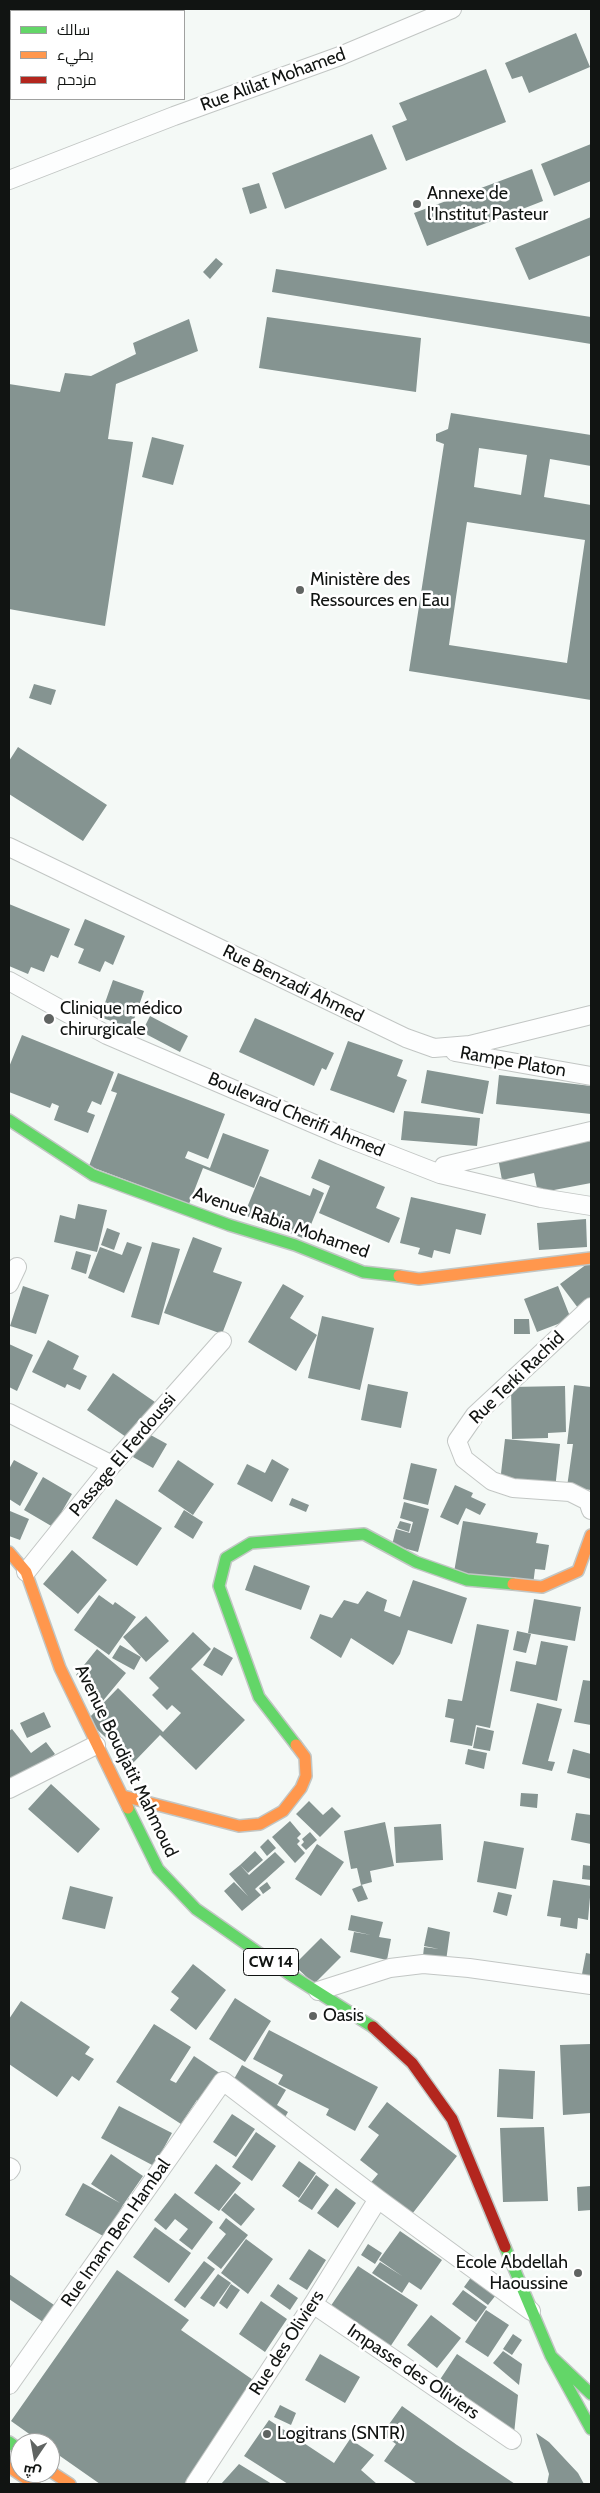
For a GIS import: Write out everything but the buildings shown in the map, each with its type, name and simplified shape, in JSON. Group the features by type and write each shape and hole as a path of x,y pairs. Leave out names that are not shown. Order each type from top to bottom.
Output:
{"main road":[{"name":"Avenue Rabia Mohamed","path":"9,1120 93,1175 229,1225 295,1245 363,1272 419,1279 591,1258"},
{"path":"123,1796 240,1826 260,1824 283,1811 301,1788 306,1776 305,1757 259,1697 219,1586 226,1558 251,1543 364,1534 416,1562 466,1580 542,1587 578,1571 591,1535"},
{"name":"Avenue Boudjatit Mahmoud","path":"9,1552 26,1572 60,1668 158,1870 196,1909 289,1974 370,2024 412,2063 452,2119 551,2356 591,2429"},
{"path":"551,2356 591,2394"},
{"path":"9,2467 34,2484"}],"street":[{"name":"Rue Alilat Mohamed","path":"9,180 165,119 340,56 452,9"},
{"name":"Rue Benzadi Ahmed","path":"9,847 397,1034 434,1048 470,1045 591,1015"},
{"name":"Boulevard Cherifi Ahmed","path":"9,982 107,1035 340,1135 440,1174 541,1198 591,1206"},
{"name":"Rampe Platon","path":"434,1048 591,1076"},
{"path":"440,1174 444,1166 591,1132"},
{"path":"9,1284 18,1267"},
{"name":"Rue Terki Rachid","path":"591,1308 475,1415 457,1442 464,1459 492,1482 512,1488 570,1492 588,1501 591,1510"},
{"name":"Passage El Ferdoussi","path":"26,1572 112,1465 222,1341"},
{"path":"9,1413 112,1465"},
{"path":"9,1789 96,1745"},
{"path":"318,1991 390,1968 423,1964 469,1968 591,1985"},
{"name":"Rue Imam Ben Hambal","path":"9,2385 222,2081 378,2199"},
{"path":"9,2167 11,2168 9,2171"},
{"path":"378,2199 533,2313"},
{"name":"Rue des Oliviers","path":"195,2484 313,2304 378,2199"},
{"name":"Impasse des Oliviers","path":"313,2304 512,2440"}],"traffic: fast":[{"path":"9,1120 93,1175 229,1225 295,1245 363,1272 399,1276"},
{"path":"296,1745 259,1697 219,1586 226,1558 251,1543 364,1534 416,1562 467,1580 513,1584"},
{"path":"128,1808 158,1869 196,1909 289,1974 373,2027"},
{"path":"505,2247 551,2356 591,2429"},
{"path":"551,2356 591,2394"}],"traffic: slow":[{"path":"399,1276 419,1279 591,1258"},
{"path":"513,1584 542,1587 578,1571 591,1535"},
{"path":"9,1552 26,1572 60,1668 128,1808"},
{"path":"123,1796 239,1826 260,1824 283,1811 301,1788 306,1776 305,1757 296,1745"},
{"path":"9,2467 34,2484"},
{"path":"60,2478 70,2484"}],"traffic: jam":[{"path":"373,2027 412,2063 452,2119 505,2247"}],"place":[{"name":"Annexe de l'Institut Pasteur","path":"417,204"},
{"name":"Ministère des Ressources en Eau","path":"300,590"},
{"name":"Clinique médico chirurgicale","path":"49,1019"},
{"name":"Oasis","path":"313,2016"},
{"name":"Ecole Abdellah Haoussine","path":"578,2273"},
{"name":"Logitrans (SNTR)","path":"267,2434"}]}
